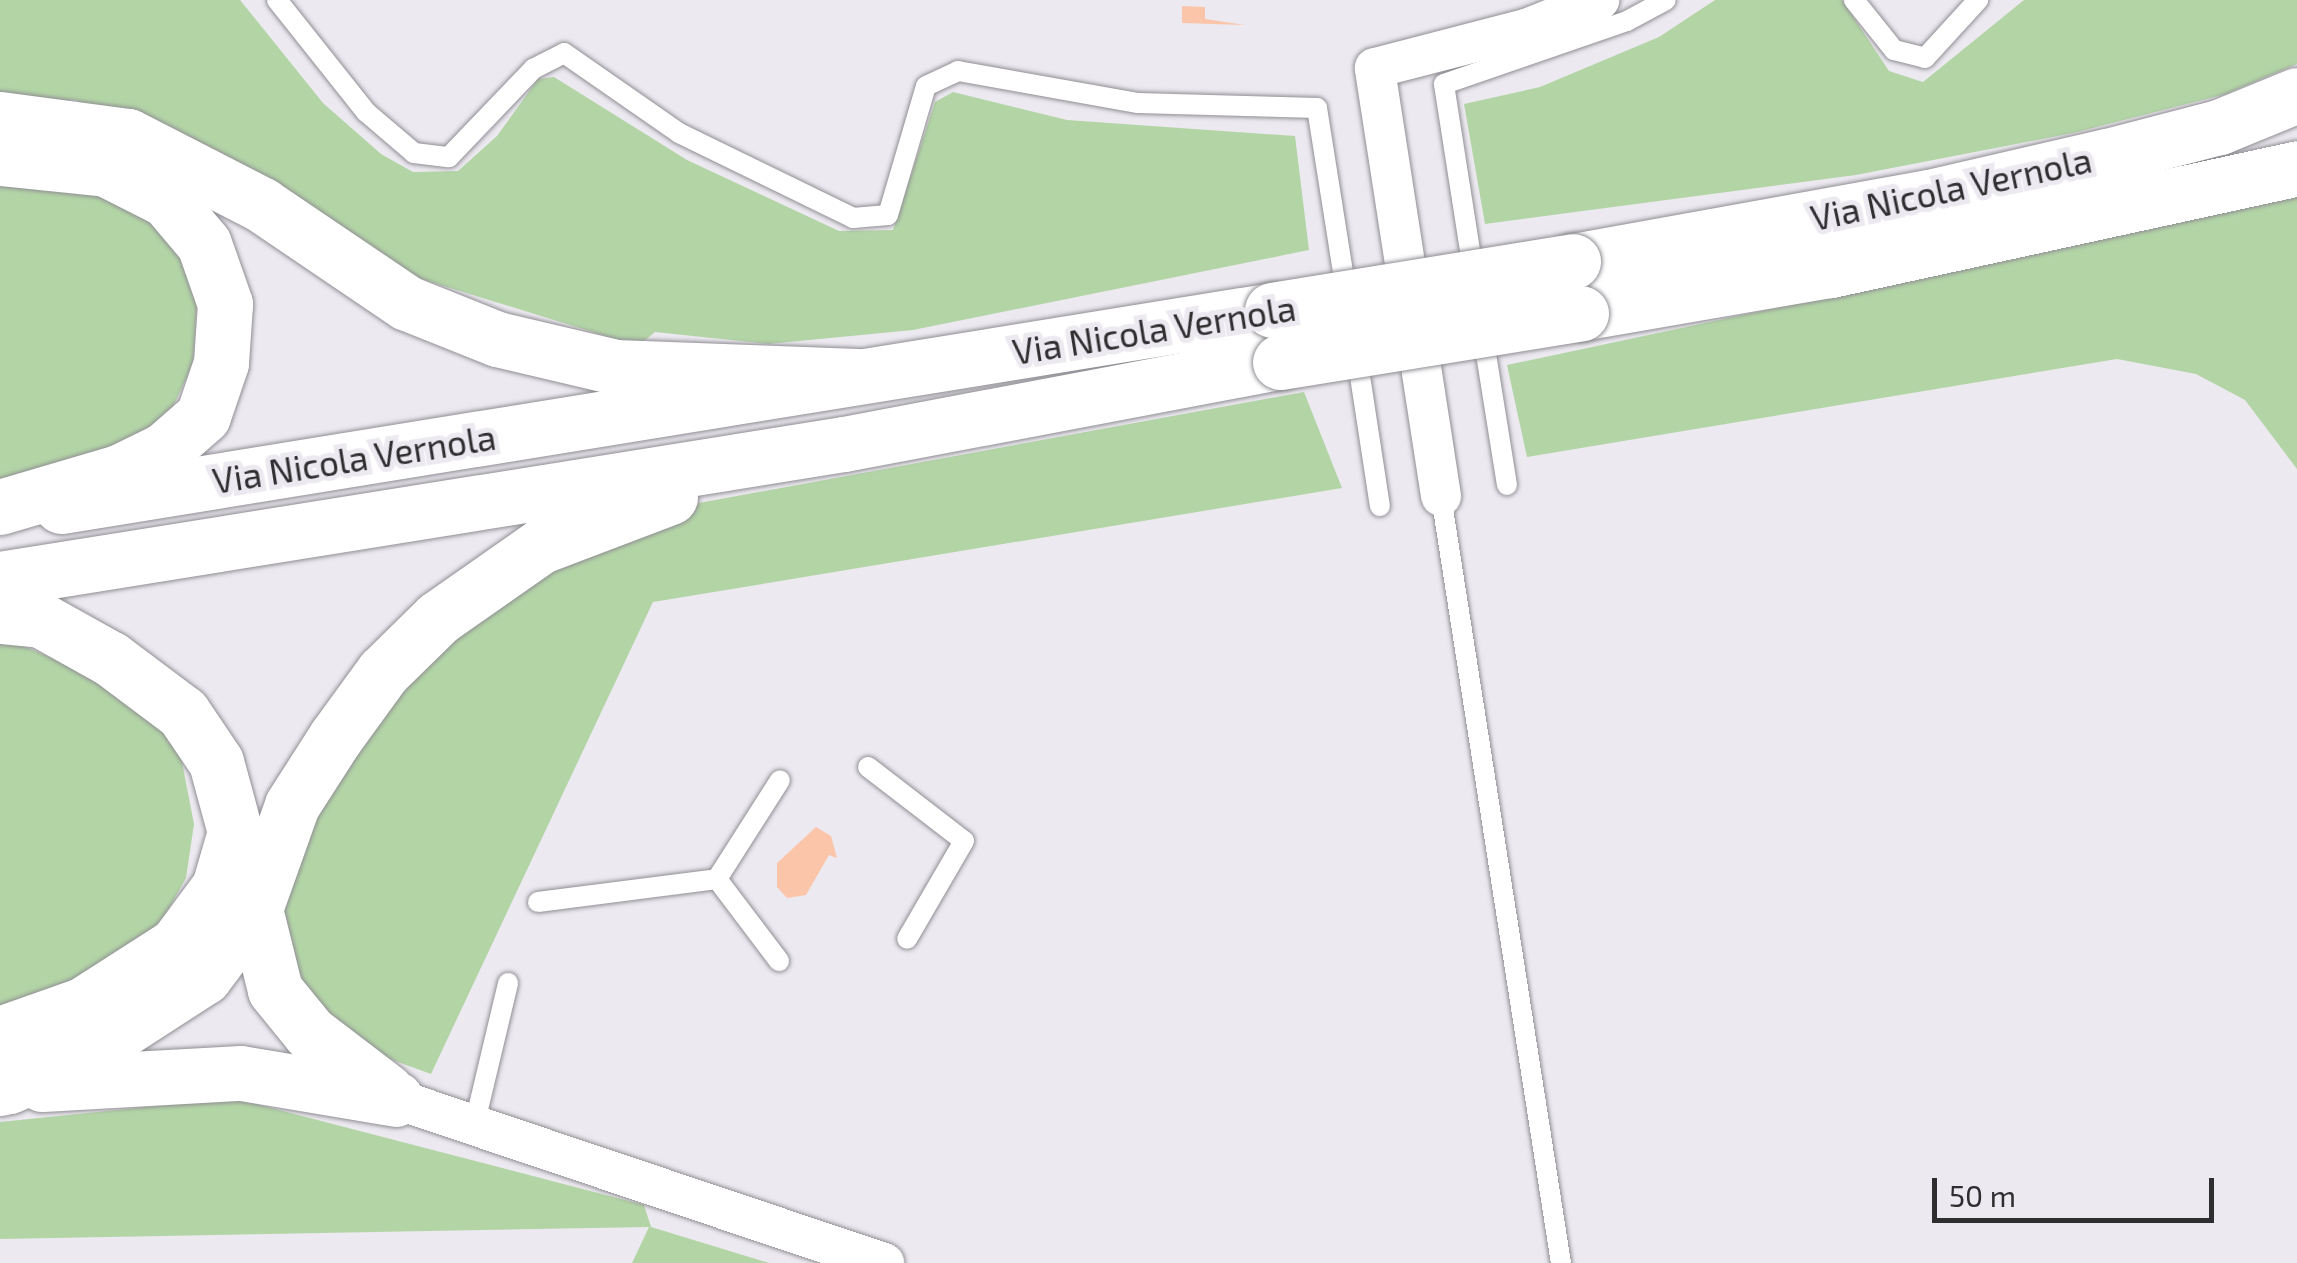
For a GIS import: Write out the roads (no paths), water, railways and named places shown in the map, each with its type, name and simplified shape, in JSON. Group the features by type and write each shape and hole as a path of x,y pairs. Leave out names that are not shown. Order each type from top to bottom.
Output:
{"main road":[{"name":"Via Nicola Vernola","path":"0,516 857,376 1276,336 1577,287 2219,128 2297,95"},
{"path":"0,119 128,136 262,205 407,304 497,339 614,367 857,376"},
{"path":"0,158 106,169 167,200 204,244 225,304 222,362 203,416 164,450 120,472 0,506"},
{"name":"Via Nicola Vernola","path":"1577,287 1830,270 2297,168"},
{"name":"Via Nicola Vernola","path":"0,579 844,444 1276,336"},
{"path":"3,1069 91,1050 204,977 254,909 292,805 335,738 383,672 484,580 542,546 642,506 844,444"},
{"path":"0,616 41,620 111,660 182,713 216,762 234,832 220,888 176,945 82,1004 3,1069"},
{"path":"254,909 276,990 310,1034 396,1099"},
{"path":"3,1069 241,1073 396,1099"}],"street":[{"path":"1441,496 1375,68 1526,29 1599,0"},
{"path":"396,1099 475,1122 884,1263"}],"lane":[{"path":"277,0 366,112 414,153 449,157 533,69 564,52 678,132 853,218 888,215 926,86 958,71 1138,103 1318,108 1380,506"},
{"path":"1507,485 1444,84 1627,21 1666,0"},
{"path":"1854,0 1894,50 1924,58 1978,0"},
{"path":"1441,496 1561,1263"},
{"path":"868,767 964,841 907,939"},
{"path":"718,878 780,780"},
{"path":"538,902 718,878"},
{"path":"718,878 780,961"},
{"path":"475,1122 508,983"}]}
